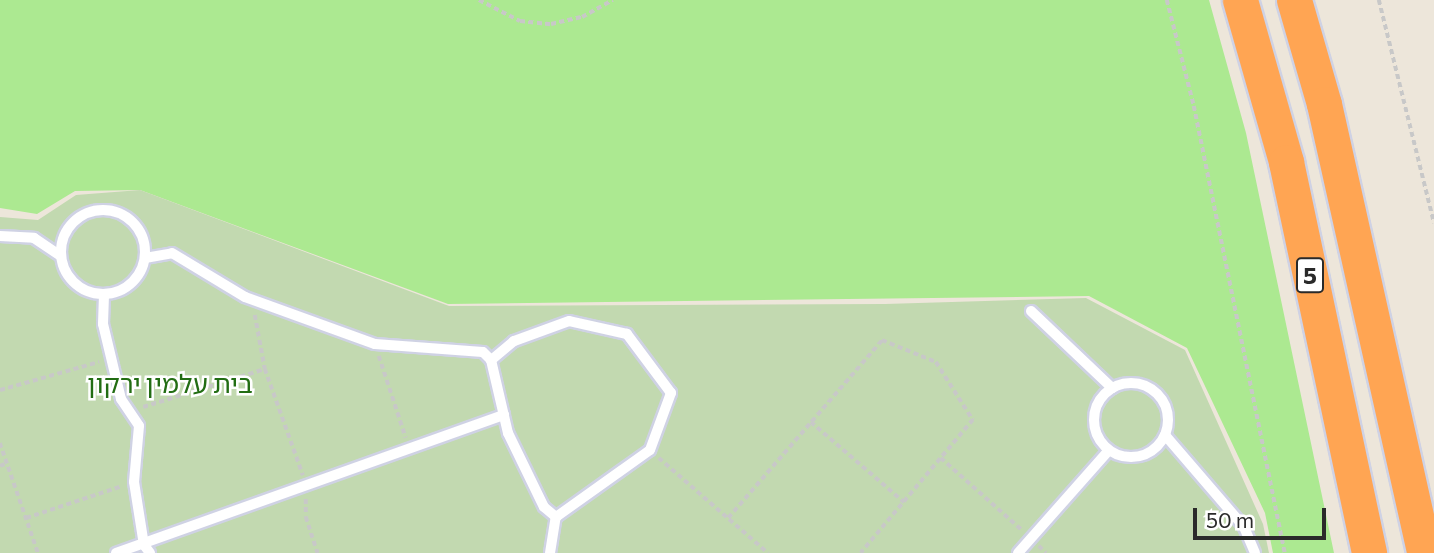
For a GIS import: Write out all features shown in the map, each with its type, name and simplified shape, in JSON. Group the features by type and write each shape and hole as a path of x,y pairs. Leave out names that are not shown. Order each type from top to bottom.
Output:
{"highway":[{"name":"5","path":"1240,0 1286,162 1369,553"},
{"name":"5","path":"1294,0 1327,117 1424,553"}],"lane":[{"path":"104,210 118,213 135,225 145,243 145,258 142,269 127,288 104,295 80,288 64,268 61,256 68,229 78,218 104,210"},
{"path":"0,236 34,238 61,256"},
{"path":"145,258 173,253 252,299 375,344 482,352 491,360 504,415 544,508 556,517"},
{"path":"104,295 103,324 121,399 139,426 134,482 147,549"},
{"path":"1031,312 1112,388"},
{"path":"491,360 514,341 569,321 627,334 671,393 650,450 556,517 550,553"},
{"path":"1126,383 1152,389 1166,410 1164,435 1146,454 1121,456 1109,450 1097,434 1094,413 1112,388 1126,383"},
{"path":"117,553 147,549 306,484 504,415"},
{"path":"1164,435 1244,527 1255,553"},
{"path":"1018,553 1109,450"}],"path":[{"path":"479,0 520,21 551,24 582,17 613,0"},
{"path":"1167,0 1194,106 1285,553"},
{"path":"1379,0 1434,223"},
{"path":"252,299 265,369 306,484 306,517 318,553"},
{"path":"728,518 882,340 936,362 973,420 861,553"},
{"path":"375,344 410,448"},
{"path":"0,390 111,359"},
{"path":"130,412 265,369"},
{"path":"811,422 904,502"},
{"path":"0,443 38,553"},
{"path":"650,450 768,553"},
{"path":"941,458 1046,553"},
{"path":"0,466 7,463"},
{"path":"26,518 134,482"}],"green space":[{"path":"0,0 1209,0 1246,133 1334,553 1273,553 1265,513 1187,348 1089,296 448,304 140,190 75,191 37,214 0,208"},
{"name":"בית עלמין ירקון","path":"140,190 449,306 885,304 1086,298 1185,350 1263,524 1269,553 0,553 0,217 38,220 76,195"}]}
